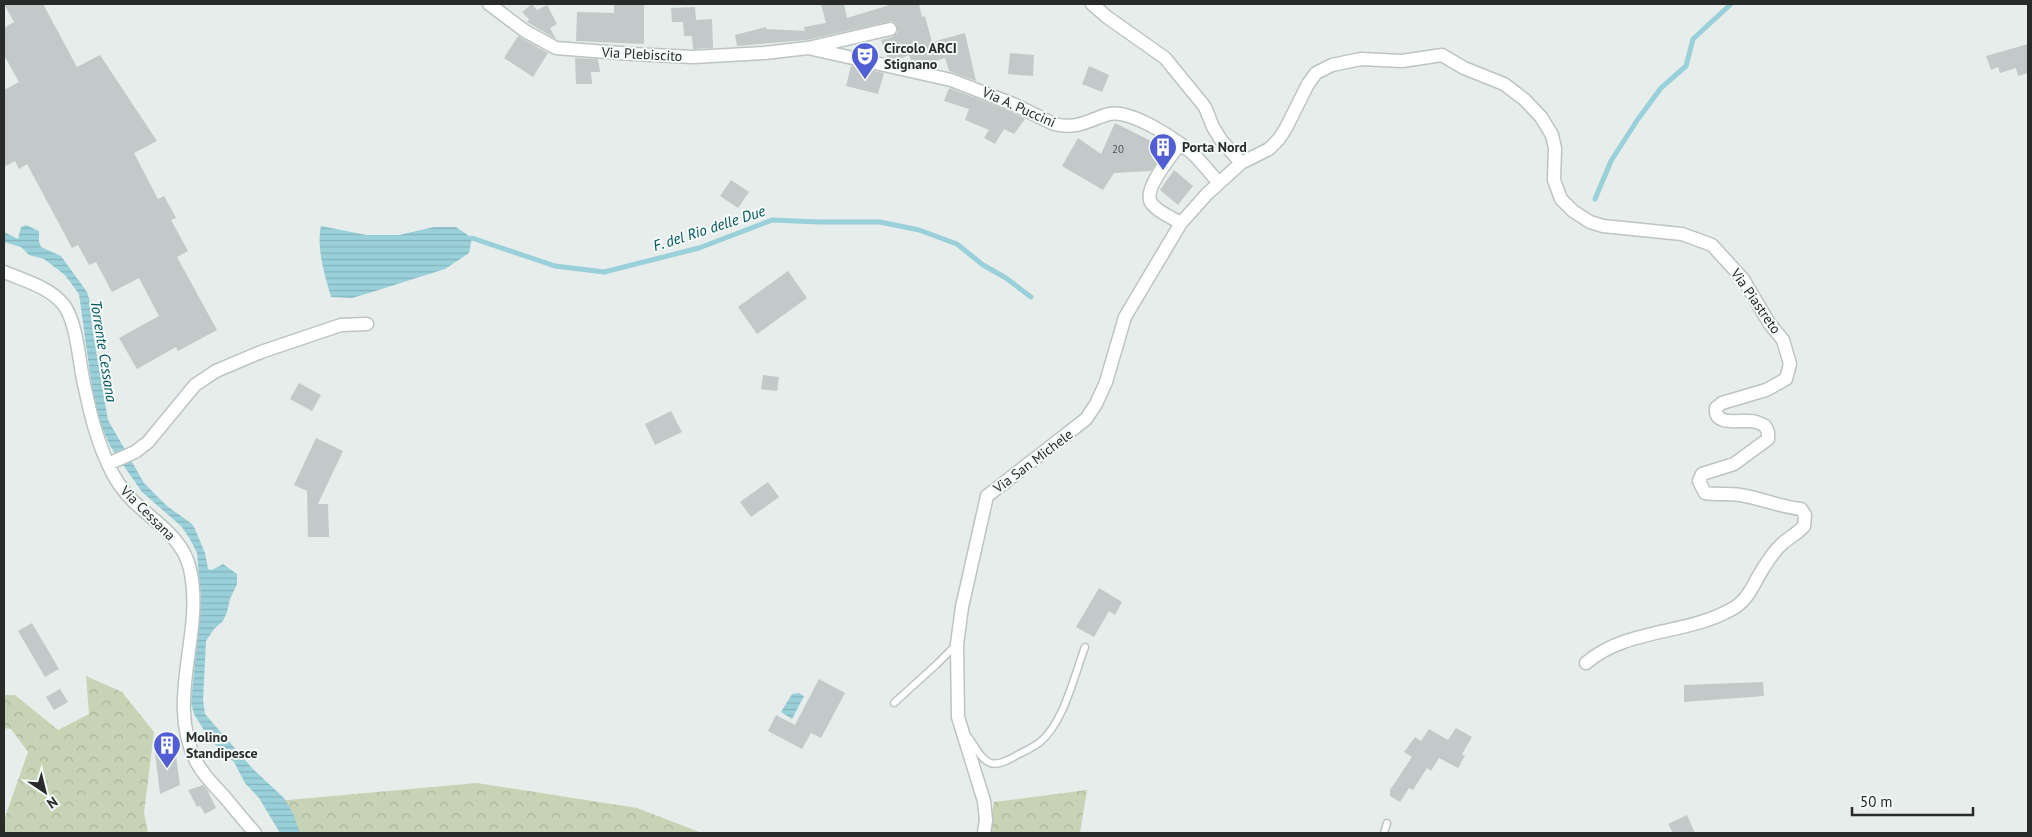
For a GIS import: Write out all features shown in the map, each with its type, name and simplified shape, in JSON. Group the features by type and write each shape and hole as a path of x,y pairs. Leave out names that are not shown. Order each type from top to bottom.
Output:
{"street":[{"name":"Via Plebiscito","path":"489,4 526,31 556,48 632,54 693,56 764,53 808,48"},
{"path":"1092,4 1107,17 1165,58 1205,107 1213,127 1221,140 1241,163"},
{"path":"808,48 890,29"},
{"name":"Via A. Puccini","path":"808,48 951,80 1013,104 1054,124 1066,127 1080,125 1111,114 1132,116 1180,144 1219,183"},
{"name":"Via Piastreto","path":"1219,183 1241,163 1269,149 1279,139 1308,84 1316,73 1332,65 1361,59 1402,61 1442,55 1464,68 1504,84 1525,100 1541,117 1552,135 1555,148 1554,180 1561,199 1573,211 1590,222 1603,226 1682,234 1704,241 1721,254 1743,279 1768,323 1783,340 1788,352 1789,372 1786,379 1766,390 1722,403 1716,408 1715,414 1721,420 1734,422 1751,421 1765,426 1768,432 1768,439 1734,464 1702,474 1699,481 1705,493 1717,496 1739,495 1801,510 1805,515 1804,526 1783,543 1764,566 1744,601 1732,610 1692,624 1604,649 1586,663"},
{"path":"1180,144 1152,184 1149,195 1152,206 1181,223"},
{"name":"Via San Michele","path":"984,833 986,820 984,801 958,718 957,644 962,607 987,496 1086,419 1096,404 1106,382 1125,317 1181,223 1219,183"},
{"name":"Via Cessana","path":"4,272 46,290 57,298 67,310 74,330 91,418 98,442 108,464 126,494 176,540 186,556 191,576 193,615 183,695 183,715 187,736 192,754 203,773 255,833"},
{"path":"108,464 135,452 155,436 195,385 216,371 262,352 341,325 367,324"}],"lane":[{"path":"894,703 957,644"},
{"path":"961,727 984,761 993,764 1006,762 1040,742 1058,720 1085,647"},
{"path":"1384,833 1387,823"}],"green space":[{"path":"86,676 122,692 154,732 144,813 148,833 4,833 4,820 28,752 11,729 4,728 4,695 15,695 58,730 89,714"},
{"path":"477,783 637,808 702,833 291,833 277,801"},
{"path":"1087,790 1080,833 988,833 994,802"}],"water":[{"path":"26,225 39,231 41,247 61,256 87,292 108,420 144,483 167,506 192,524 205,553 208,569 212,570 223,564 237,574 237,584 223,621 214,629 206,641 203,700 205,714 252,768 284,798 293,813 300,833 280,833 259,798 245,783 234,762 210,740 194,714 191,703 201,600 197,553 181,526 142,492 110,446 98,418 79,294 65,275 44,259 29,255 21,247 4,242 4,232 18,239 21,227"},
{"path":"321,226 366,235 399,235 434,227 456,227 472,238 469,253 445,269 352,298 331,297 320,253"},
{"path":"799,693 804,696 792,719 781,712 792,694"}],"building":[{"path":"4,4 43,4 77,67 100,55 157,141 134,153 158,199 164,196 176,218 171,220 188,251 177,257 217,330 178,351 176,347 137,369 119,338 159,316 139,278 112,292 96,262 89,265 78,245 72,248 27,164 19,169 15,161 4,167 4,90 19,82 4,55 4,28 14,22"},
{"path":"532,4 537,10 547,5 557,24 550,28 556,39 527,22 529,19 522,12"},
{"path":"614,4 644,4 644,44 576,41 577,12 614,13"},
{"path":"821,4 844,4 847,18 893,4 919,4 922,17 925,16 932,42 965,33 976,81 949,71 945,58 922,65 912,63 909,55 897,60 887,57 881,40 892,37 898,32 896,24 892,21 807,40 737,46 735,35 766,27 766,29 805,31 804,27 826,23"},
{"path":"695,7 696,20 712,19 713,48 693,49 692,36 684,36 683,22 672,22 671,8"},
{"path":"518,36 548,53 533,77 504,58"},
{"path":"2028,44 2028,73 2018,76 2016,68 2000,73 1998,67 1991,70 1986,56"},
{"path":"1010,53 1034,55 1033,76 1008,74"},
{"path":"575,58 598,59 600,72 591,72 592,84 576,84"},
{"name":"Circolo ARCI Stignano","path":"851,66 884,73 878,94 846,86"},
{"path":"1089,66 1109,75 1102,92 1082,84"},
{"path":"949,88 1010,111 1025,119 1014,134 1004,129 995,144 984,138 989,130 965,120 969,109 944,101"},
{"path":"1115,123 1159,145 1153,159 1157,162 1151,171 1114,173 1103,190 1062,166 1078,138 1101,154"},
{"path":"1174,170 1193,186 1178,205 1160,190"},
{"path":"731,180 749,192 738,208 720,196"},
{"path":"788,271 807,298 757,334 738,307"},
{"path":"763,375 779,377 777,391 761,389"},
{"path":"299,383 321,395 312,411 290,399"},
{"path":"671,411 682,432 655,445 645,424"},
{"path":"316,438 343,451 318,504 328,504 329,537 308,537 307,491 294,485"},
{"path":"768,482 779,497 751,517 740,502"},
{"path":"1099,588 1122,602 1115,615 1109,611 1094,637 1076,627"},
{"path":"32,623 59,669 45,677 18,631"},
{"path":"819,679 845,693 821,738 811,733 802,749 768,731 776,715 795,725"},
{"path":"1763,682 1764,696 1684,702 1684,685"},
{"path":"60,689 68,702 54,710 46,697"},
{"path":"1456,728 1472,737 1462,754 1465,756 1458,768 1439,758 1431,771 1427,768 1413,790 1409,788 1400,802 1390,796 1390,790 1412,757 1404,752 1415,737 1421,741 1429,729 1448,740"},
{"name":"Molino Standipesce","path":"175,749 180,785 160,794 155,753"},
{"path":"203,785 216,808 205,814 200,806 197,807 188,790"},
{"path":"1687,815 1695,833 1673,833 1668,824"}],"waterway":[{"path":"1595,199 1611,161 1638,119 1661,88 1686,66 1693,39 1731,4"},
{"name":"F. del Rio delle Due","path":"472,238 555,266 604,272 699,248 772,220 880,222 919,230 957,244 983,265 1006,278 1031,297"}],"place":[{"name":"Circolo ARCI Stignano","path":"865,80"},
{"name":"Porta Nord","path":"1163,171"},
{"name":"Molino Standipesce","path":"167,769"}],"water label":[{"name":"Torrente Cessana","path":"104,351"}]}
